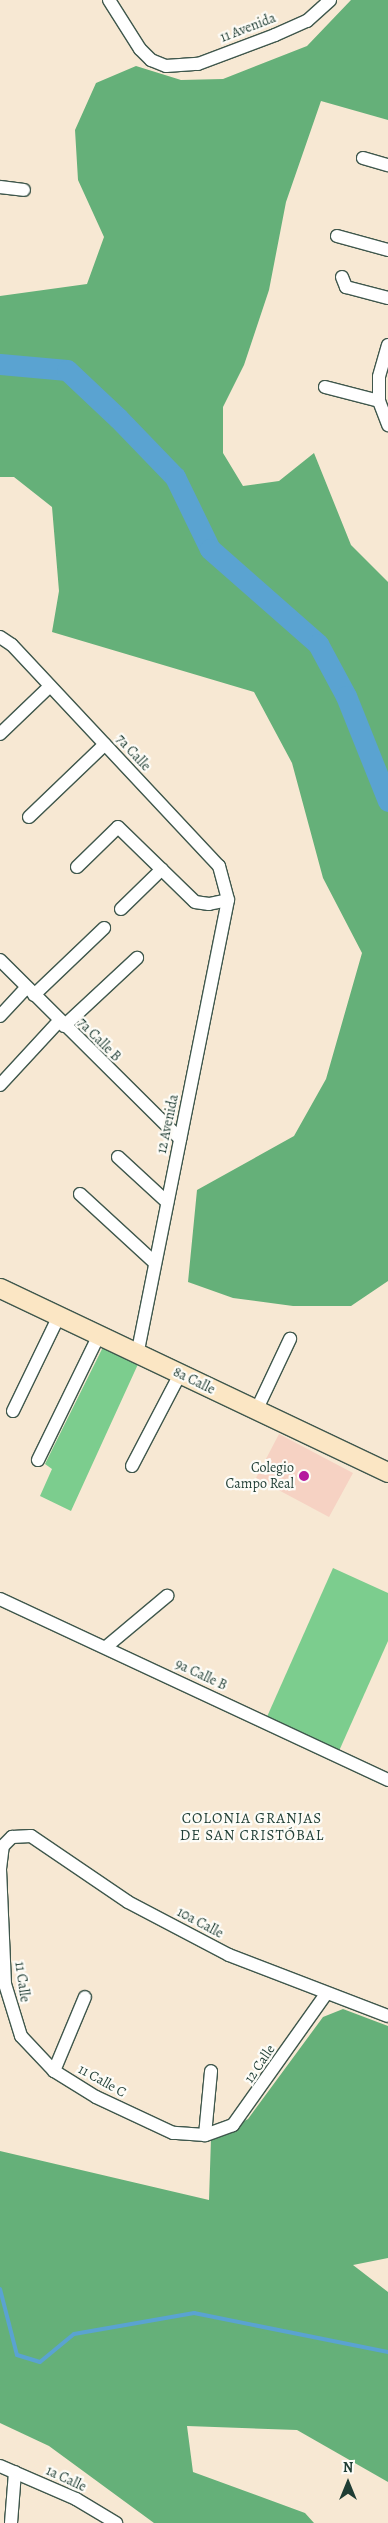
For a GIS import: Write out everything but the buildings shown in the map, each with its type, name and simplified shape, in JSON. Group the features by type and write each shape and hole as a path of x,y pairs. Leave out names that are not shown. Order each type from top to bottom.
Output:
{"street":[{"name":"11 Avenida","path":"109,0 151,60 166,66 198,64 307,21 330,0"},
{"path":"363,158 388,165"},
{"path":"0,187 24,190"},
{"path":"337,236 388,250"},
{"path":"342,277 346,287 388,298"},
{"path":"388,345 379,377 379,401 388,425"},
{"path":"325,387 379,401"},
{"name":"7a Calle","path":"0,637 50,686 219,866 228,900"},
{"path":"0,734 50,686"},
{"path":"29,817 105,744"},
{"path":"77,867 118,827 195,902 209,904 228,900"},
{"path":"120,909 162,870"},
{"name":"12 Avenida","path":"136,1354 228,900"},
{"path":"0,1016 104,928"},
{"path":"0,1085 62,1024 137,958"},
{"name":"7a Calle B","path":"0,960 62,1024 180,1139"},
{"path":"118,1157 167,1202"},
{"path":"80,1194 155,1263"},
{"name":"8a Calle","path":"0,1288 388,1472"},
{"path":"13,1411 59,1316"},
{"path":"38,1460 99,1335"},
{"path":"256,1411 290,1339"},
{"path":"132,1466 180,1374"},
{"path":"106,1648 166,1596"},
{"name":"9a Calle B","path":"0,1599 388,1780"},
{"name":"10a Calle","path":"12,1837 31,1836 128,1902 229,1955 326,1994 388,2016"},
{"name":"11 Calle","path":"12,1837 3,1846 0,1869 5,1984 12,2014"},
{"name":"12 Calle","path":"205,2135 233,2125 243,2115 326,1994"},
{"path":"54,2071 85,1997"},
{"name":"11 Calle C","path":"12,2014 21,2036 54,2071 96,2097 173,2132 205,2135"},
{"path":"205,2135 211,2071"},
{"name":"1a Calle","path":"0,2466 76,2499 116,2523"},
{"path":"11,2523 15,2472"}],"shaded area":[{"name":"Colegio Campo Real","path":"279,1434 353,1473 329,1517 256,1478"}],"green space":[{"path":"351,0 388,0 388,120 321,101 286,202 269,290 244,365 223,407 223,453 243,486 279,481 314,453 351,545 388,582 388,1281 351,1306 293,1306 233,1298 188,1282 197,1190 294,1136 326,1079 362,953 323,878 292,763 254,692 52,632 59,591 52,507 14,477 0,477 0,296 87,284 104,237 78,180 75,130 96,83 136,66 181,80 223,79 307,46"},
{"path":"103,1347 139,1362 71,1511 40,1496 52,1469 45,1464"},
{"path":"333,1568 388,1593 388,1641 339,1751 266,1719"},
{"path":"343,2009 388,2026 388,2258 353,2265 388,2292 388,2482 297,2430 187,2426 193,2472 305,2513 314,2523 154,2523 49,2446 0,2423 0,2151 209,2200 211,2138 248,2119 323,2017"}],"waterway":[{"path":"0,364 67,370 118,418 175,477 210,549 318,644 346,696 388,801"},
{"path":"0,2289 17,2355 40,2362 74,2334 194,2313 388,2352"}],"place":[{"name":"Colegio Campo Real","path":"304,1476"}],"district":[{"name":"COLONIA GRANJAS DE SAN CRISTÓBAL","path":"252,1826"}]}
